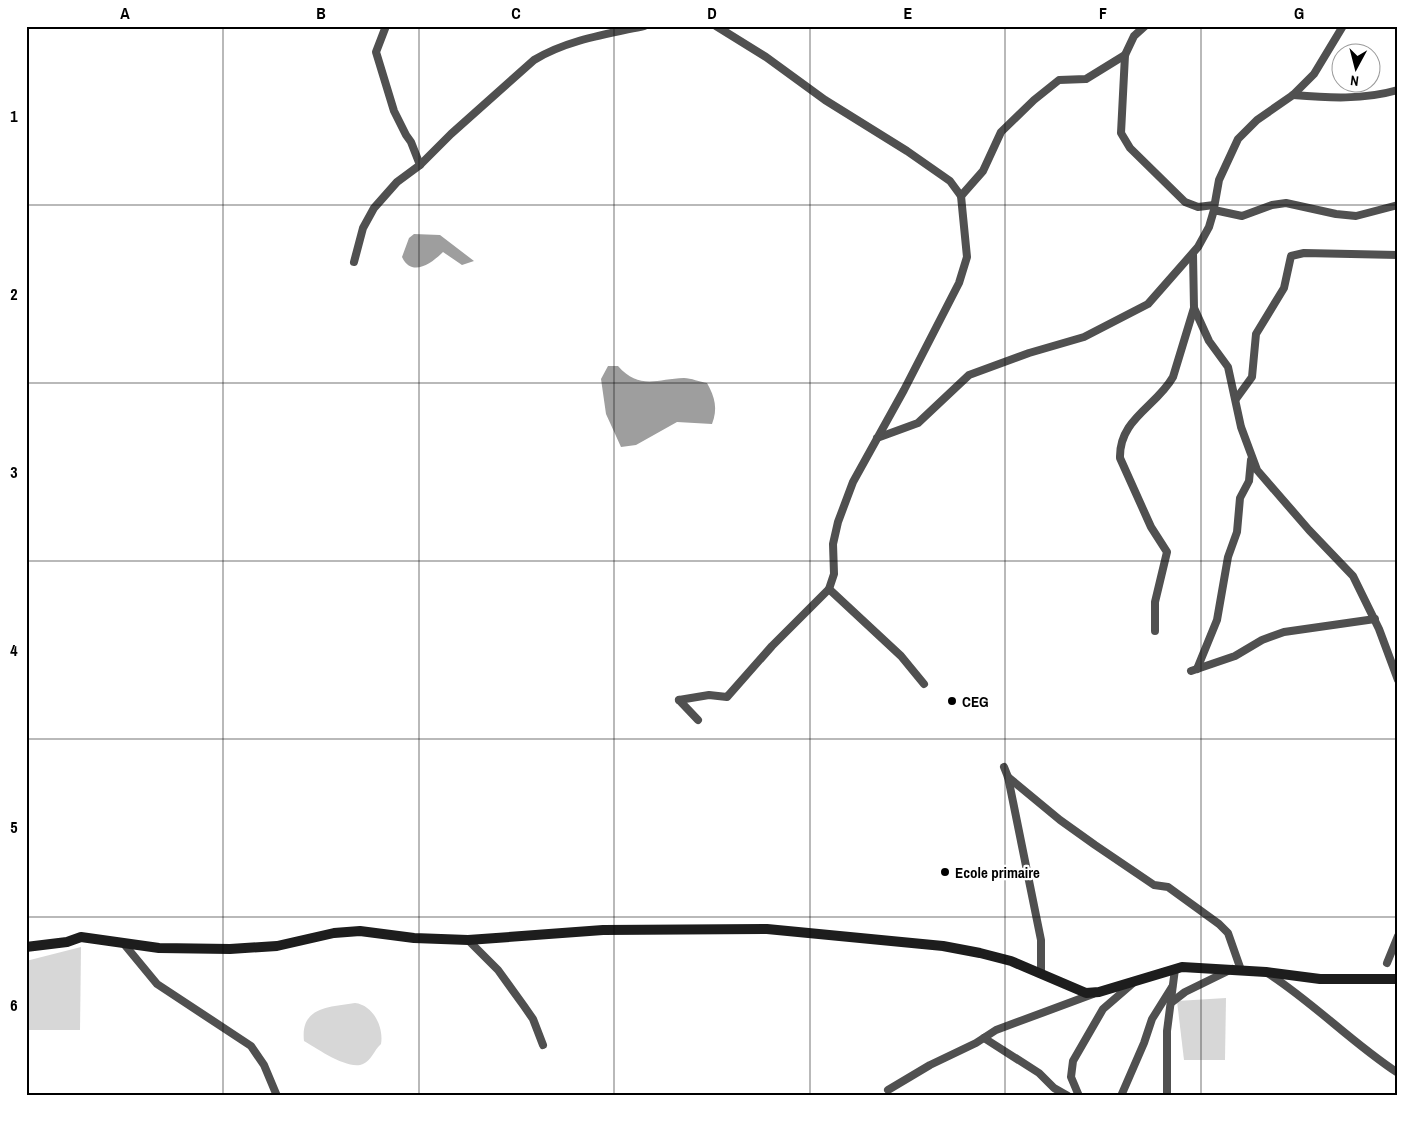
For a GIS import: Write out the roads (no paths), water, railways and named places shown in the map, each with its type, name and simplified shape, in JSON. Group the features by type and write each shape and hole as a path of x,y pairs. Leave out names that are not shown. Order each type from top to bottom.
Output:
{"street":[{"path":"386,26 376,52 394,111 406,135 412,142 420,165"},
{"path":"354,262 363,228 374,208 397,182 420,165 451,134 534,60 550,51 578,41 644,26"},
{"path":"698,720 679,700 709,695 727,697 772,646 829,590 834,574 834,544 838,522 853,482 959,283 967,257 962,196 950,181 907,150 825,100 766,57 716,26"},
{"path":"1145,26 1134,36 1125,55 1120,127 1125,141 1185,202 1198,207 1214,208 1242,216 1272,205 1286,203 1336,214 1356,216 1398,205"},
{"path":"877,438 918,423 969,375 1017,357 1084,337 1148,304 1193,254 1205,237 1214,208 1219,180 1238,138 1257,120 1293,95 1314,74 1343,26"},
{"path":"962,196 983,171 1001,132 1034,100 1059,80 1086,79 1125,55"},
{"path":"1293,95 1343,98 1380,95 1398,90"},
{"path":"1236,399 1252,377 1256,334 1284,288 1291,256 1304,253 1398,255"},
{"path":"1155,631 1156,602 1168,552 1148,521 1120,458 1120,449 1125,430 1168,386 1173,377 1194,308 1193,254"},
{"path":"1194,308 1210,341 1228,367 1241,427 1257,470 1309,530 1353,576 1396,664 1398,680"},
{"path":"1252,456 1249,481 1239,503 1237,532 1228,557 1218,616 1194,670 1235,656 1262,640 1284,632 1375,619"},
{"path":"829,590 902,656 924,684"},
{"path":"1004,768 1008,777 1041,940 1041,973"},
{"path":"1008,777 1060,820 1095,845 1154,885 1168,887 1219,924 1228,933 1236,969"},
{"path":"26,947 67,942 81,937 159,948 256,947 360,930 414,938 468,940 603,930 767,929 943,946 980,953 1041,973 1078,991 1099,992"},
{"path":"1387,963 1395,950 1398,936"},
{"path":"468,940 498,970 524,1006 533,1019 543,1045"},
{"path":"124,944 157,984 251,1046 264,1065 277,1096"},
{"path":"888,1090 996,1030 1140,978 1175,969 1194,967 1236,969 1320,979 1398,979"},
{"path":"1167,1096 1167,1031 1175,969"},
{"path":"1172,1002 1185,992 1236,969"},
{"path":"1266,972 1294,990 1361,1047 1398,1073"},
{"path":"1079,1096 1071,1077 1073,1061 1103,1009 1140,978"},
{"path":"1121,1096 1144,1043 1150,1023 1173,986"},
{"path":"984,1038 1039,1073 1054,1088 1068,1096"}],"place":[{"name":"CEG","path":"952,701"},
{"name":"Ecole primaire","path":"945,872"}]}
